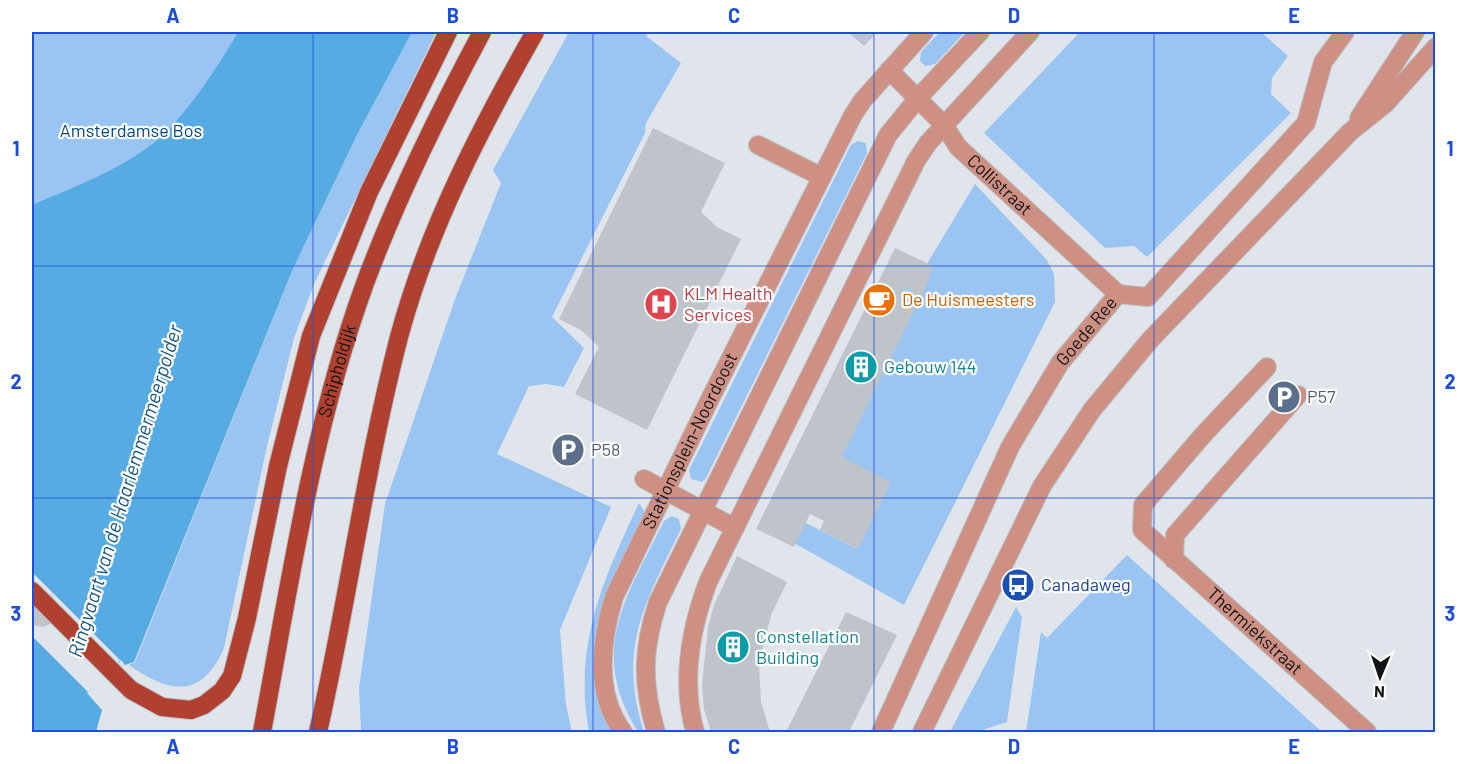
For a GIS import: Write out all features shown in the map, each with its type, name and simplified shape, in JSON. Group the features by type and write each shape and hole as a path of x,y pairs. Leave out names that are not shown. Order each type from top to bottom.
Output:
{"main road":[{"path":"32,591 131,690 162,707 192,710 213,700 232,676 247,618 278,466 311,336 369,192 448,32"},
{"name":"Schipholdijk","path":"262,732 300,530 328,402 347,338 383,238 422,152 482,32"},
{"path":"318,732 340,635 364,491 400,336 427,250 457,181 494,104 535,32"}],"street":[{"name":"Stationsplein-Noordoost","path":"623,732 608,703 603,678 602,649 606,622 614,597 853,115 888,70 924,32"},
{"path":"656,732 647,700 644,672 647,639 658,602 701,510 888,135 918,98 980,32"},
{"path":"695,732 688,679 693,630 708,582 916,161 945,125 1030,32"},
{"name":"Goede Ree","path":"881,732 1010,447 1060,363 1118,294 1148,297 1306,123 1323,62 1345,32"},
{"path":"1350,132 1415,32"},
{"path":"922,732 1042,486 1092,410 1150,340 1350,132 1385,104 1436,47"},
{"name":"Collistraat","path":"888,70 945,125 958,147 1118,294"},
{"path":"758,145 822,177"},
{"name":"Thermiekstraat","path":"1268,368 1203,435 1143,505 1142,530 1367,732"},
{"path":"1174,560 1175,535 1298,395"},
{"path":"644,480 735,528"}],"green space":[{"name":"Amsterdamse Bos","path":"32,32 306,32 32,523"},
{"path":"412,32 436,32 314,284 294,338 267,446 224,648 206,676 195,683 171,686 158,682 129,665 135,662 292,271 357,135"},
{"path":"569,32 648,32 646,36 681,63 646,123 645,133 552,317 584,348 564,387 546,384 529,386 497,454 611,507 560,630 566,705 572,732 361,732 359,688 385,504 455,299 501,183 493,170"},
{"path":"940,32 965,32 935,64 925,66 920,61 921,52"},
{"path":"1080,32 1261,32 1288,56 1272,78 1271,94 1291,113 1147,257 1134,246 1105,248 984,133"},
{"path":"858,141 866,143 867,153 706,478 702,482 691,479 689,470 851,145"},
{"path":"975,184 1047,260 1054,274 1055,302 904,605 794,543 804,522 856,548 833,461 925,267"},
{"path":"639,503 646,514 616,579 596,634 598,686 614,732 589,732 585,700 585,670 594,614 603,586"},
{"path":"672,516 679,519 681,529 646,604 634,650 633,675 636,702 644,732 638,732 623,703 615,675 614,649 618,624 626,599 664,521"},
{"path":"1127,555 1322,732 1026,732 1041,632 1047,638"},
{"path":"1016,607 1022,617 1007,722 976,732 950,732"}],"water":[{"name":"Ringvaart van de Haarlemmermeerpolder","path":"238,32 412,32 357,135 292,271 134,662 125,665 121,660 104,680 87,693 102,710 96,732 32,732 32,205 111,170 155,142 189,106"}],"pier":[{"path":"32,572 120,660 105,680 88,692 32,636"}],"building":[{"path":"848,32 877,32 864,46"},
{"path":"653,128 725,163 701,212 717,227 741,239 647,430 575,394 599,347 581,330 559,319"},
{"name":"Gebouw 144","path":"895,248 933,266 929,275 931,276 842,457 891,482 858,549 820,530 824,521 810,514 794,547 756,529"},
{"name":"Constellation Building","path":"737,556 787,582 771,615 759,663 761,702 770,732 711,732 704,709 702,685 708,627 714,605"},
{"path":"37,590 52,595 58,610 50,624 43,627 32,625 32,592"},
{"name":"Constellation Building","path":"846,612 897,635 849,732 786,732"}],"place":[{"name":"De Huismeesters","path":"879,300"},
{"name":"KLM Health Services","path":"661,304"},
{"name":"Gebouw 144","path":"861,367"},
{"name":"P57","path":"1284,397"},
{"name":"P58","path":"568,450"},
{"name":"Canadaweg","path":"1018,585"},
{"name":"Constellation Building","path":"733,647"}]}
